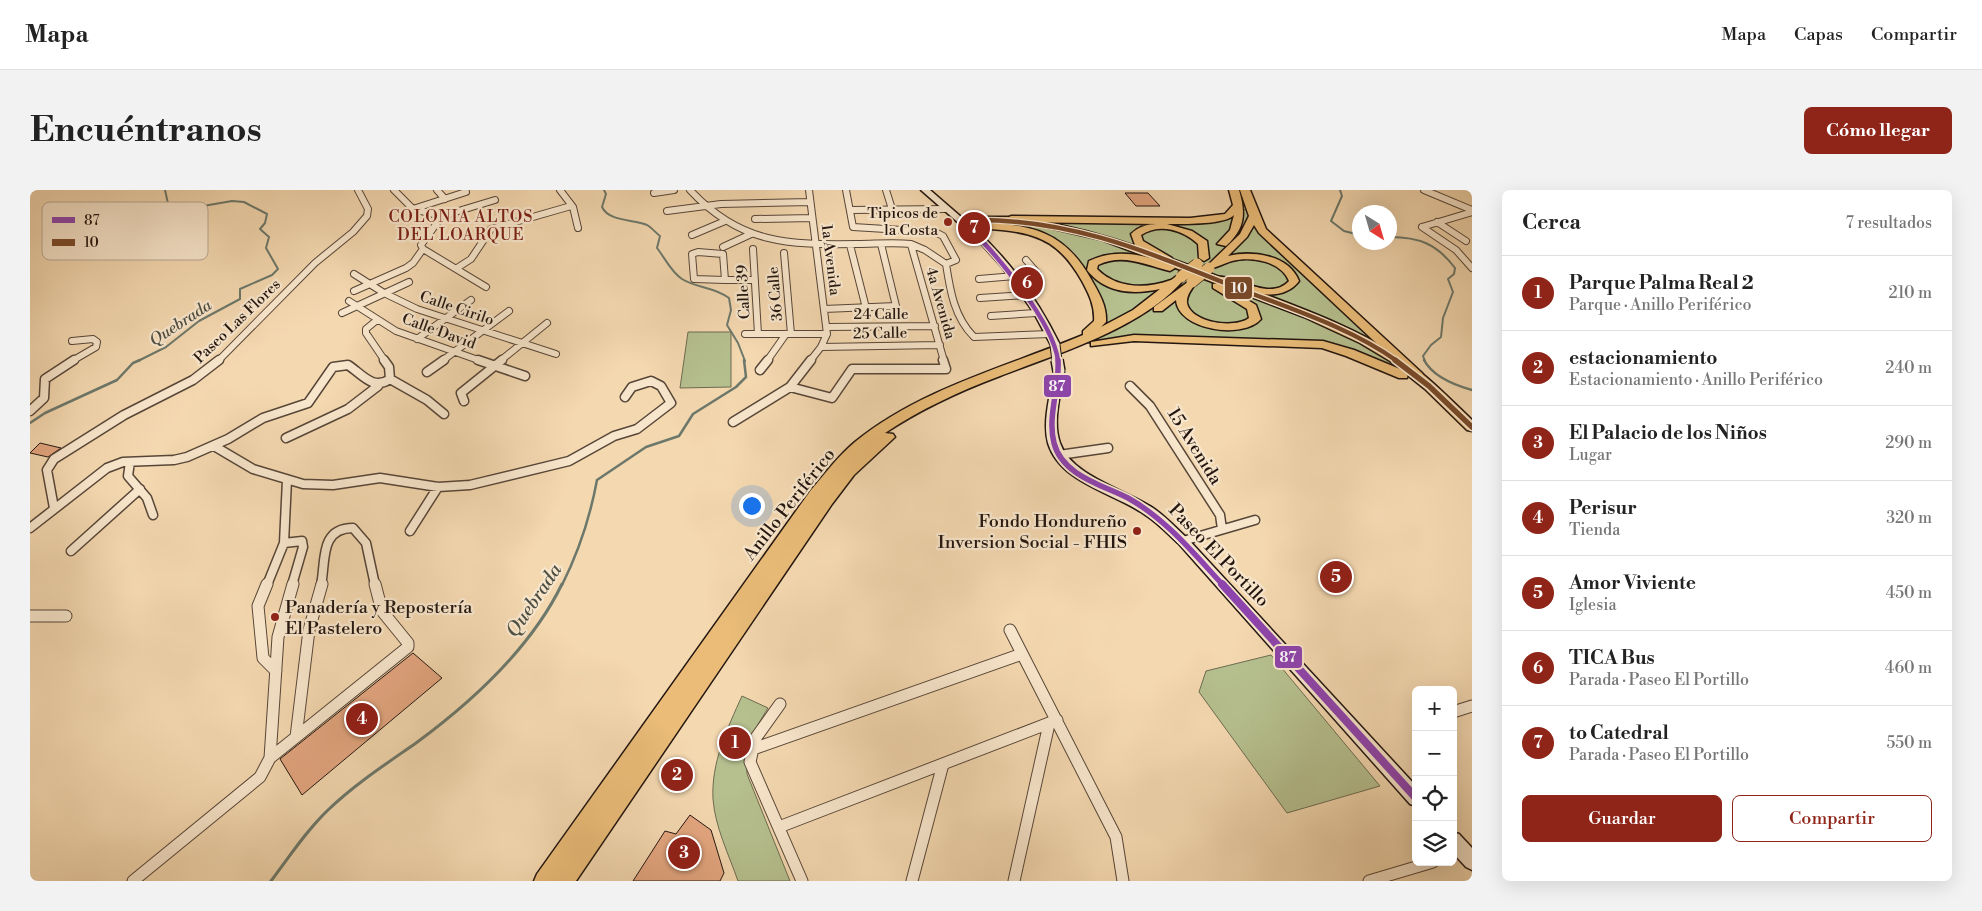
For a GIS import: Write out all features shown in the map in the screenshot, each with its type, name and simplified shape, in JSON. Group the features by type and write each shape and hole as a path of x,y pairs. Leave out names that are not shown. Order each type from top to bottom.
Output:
{"main road":[{"path":"925,190 948,211 974,225 1026,295 1050,334 1055,345 1058,371 1053,417 1054,442 1059,454"},
{"name":"Anillo Periférico","path":"1206,264 1236,228 1240,217 1234,190"},
{"path":"1245,190 1254,216 1262,231 1472,427"},
{"path":"974,225 1011,219 1190,221 1228,216 1238,205"},
{"name":"Anillo Periférico","path":"544,881 810,502 839,466 863,442 898,418 933,398 1074,342 1132,316 1181,276 1206,264 1239,242 1254,216"},
{"path":"1011,219 1079,230 1181,276"},
{"path":"974,225 1036,225 1078,233 1114,244 1181,276"},
{"path":"974,225 1002,226 1031,233 1053,242 1071,256 1099,303 1101,312 1100,322 1096,327 1074,342"},
{"path":"1181,276 1150,289 1130,290 1109,284 1098,278 1092,270 1094,264 1103,257 1127,256 1181,276 1214,281 1270,291 1287,289 1294,281 1289,271 1264,259 1239,256 1206,264 1203,243 1194,235 1184,230 1154,227 1146,228 1136,234 1139,243 1181,276 1182,305 1192,316 1222,327 1243,327 1251,323 1255,313 1248,303 1214,281"},
{"name":"Anillo Periférico","path":"564,881 848,472 873,448 905,424 939,405 1095,344 1148,317 1181,276"},
{"path":"1214,281 1348,333 1384,352 1418,376"},
{"path":"1214,281 1348,338 1403,375 1472,439"},
{"path":"1095,344 1134,338 1288,342 1323,345 1350,353 1403,375"},
{"name":"Paseo El Portillo","path":"1059,454 1069,466 1084,476 1149,511 1183,541 1412,794"}],"street":[{"name":"Paseo Las Flores","path":"54,508 47,470 54,459 124,415 193,380 224,356 315,263 353,232 367,216 368,209 358,190"},
{"path":"394,190 413,209 442,216 495,200"},
{"path":"437,190 445,199"},
{"path":"560,190 569,199 579,221 578,228"},
{"path":"654,193 674,190"},
{"path":"690,190 702,206 725,221 751,234 785,244 816,246 850,244 911,245 929,252 946,264 951,297 966,329 974,337 1050,334"},
{"name":"1a Avenida","path":"809,190 827,330"},
{"path":"846,190 850,210 849,215 855,228 929,231 940,234 956,261 946,264"},
{"path":"886,190 892,209"},
{"path":"1424,190 1472,211"},
{"path":"413,209 466,192"},
{"path":"667,211 702,206 810,202"},
{"path":"457,268 471,259 491,229 571,206"},
{"path":"850,210 948,211"},
{"path":"1472,211 1422,227 1456,250 1472,268"},
{"path":"354,291 406,268 413,263 423,249 424,239 442,216"},
{"path":"754,219 812,218"},
{"path":"692,234 725,221"},
{"path":"1437,222 1466,241"},
{"path":"1456,235 1468,233"},
{"path":"751,234 722,250 692,254 692,278 697,280 755,280"},
{"path":"850,244 866,308"},
{"path":"824,309 896,306 881,244"},
{"name":"4a Avenida","path":"790,387 832,398 852,369 946,369 911,245"},
{"path":"423,249 486,287"},
{"name":"Calle 39","path":"753,249 758,334"},
{"path":"722,250 725,280"},
{"name":"36 Calle","path":"784,253 789,334"},
{"path":"979,279 1038,274 1026,260"},
{"name":"Calle Cirilo","path":"354,274 384,293 417,309 556,354"},
{"path":"342,313 409,282"},
{"path":"980,298 1026,295"},
{"path":"418,339 471,300"},
{"name":"Calle David","path":"349,301 396,331 526,376"},
{"path":"427,372 509,311"},
{"path":"991,316 1036,313"},
{"path":"377,320 366,329 366,333 389,367 390,379"},
{"path":"464,401 461,393 546,323"},
{"name":"24 Calle","path":"744,334 789,334 827,330 935,326"},
{"path":"733,422 790,387 821,347 827,330"},
{"path":"760,370 789,334"},
{"path":"30,411 42,405 46,399 45,379 53,372 96,348 98,342 93,339 72,341"},
{"name":"25 Calle","path":"821,347 940,346"},
{"path":"30,528 107,468 130,462 174,460 214,446 263,418 308,403 325,375 336,366 348,365 378,386"},
{"path":"286,438 336,415 369,395 378,386 390,379"},
{"path":"390,379 427,400 444,414"},
{"path":"214,446 253,469 287,480 319,486 380,478 438,487 484,483 569,461 614,436 637,429 667,408 671,403 660,386 651,382 632,387 625,397"},
{"name":"15 Avenida","path":"1130,386 1150,406 1220,515 1222,529"},
{"path":"1059,454 1108,448"},
{"path":"130,462 128,476 147,498 153,515"},
{"path":"276,671 263,658 258,606 284,543 287,480"},
{"path":"410,531 438,487"},
{"path":"71,551 140,489"},
{"path":"1183,541 1255,520"},
{"path":"133,881 260,776 270,758 408,647 408,643 392,626 380,605 365,541 353,528 343,528 330,537 324,555 322,583 309,630 296,737"},
{"path":"270,758 278,637 304,547 302,541 284,543"},
{"path":"30,616 66,616"},
{"path":"1010,630 1053,722 1116,837 1122,881"},
{"path":"753,749 1022,654"},
{"path":"780,704 755,739 750,762 802,881"},
{"path":"1457,711 1472,706"},
{"path":"779,827 1053,722"},
{"path":"1014,881 1053,722"},
{"path":"912,881 944,764"},
{"path":"1369,881 1420,866"}],"green space":[{"path":"1238,205 1254,216 1257,224 1418,376 1403,375 1323,345 1134,338 1095,344 1074,342 1100,322 1077,263 1038,236 979,225 996,218 1190,221 1228,216"},
{"path":"688,332 731,332 731,387 680,388"},
{"path":"1271,655 1380,786 1287,813 1199,692 1206,671"},
{"path":"742,696 768,708 758,724 749,746 747,774 790,881 738,881 716,820 713,786 717,759"}],"building":[{"path":"1125,193 1148,193 1160,206 1136,206"},
{"path":"40,443 61,448 48,457 30,453"},
{"path":"413,653 442,678 302,795 280,759"},
{"path":"690,815 711,830 724,873 720,881 633,881 665,831 676,834"}],"waterway":[{"name":"Quebrada","path":"165,190 168,202"},
{"name":"Quebrada","path":"604,190 606,194 602,207 605,212 616,218 647,225 660,236 657,248 678,276 687,282 724,294 729,298 731,310 727,325 738,343 745,361"},
{"path":"1340,190 1342,196 1331,221 1344,231 1352,233"},
{"name":"Quebrada","path":"140,360 166,347 199,321 240,299 240,289 272,275 278,269 266,248 269,237 260,229 265,223 267,214 244,202 232,201 208,205"},
{"path":"1397,237 1419,240 1427,244 1441,253 1455,268 1454,274 1448,279 1453,292 1443,318 1441,337 1431,345 1423,356 1425,361"},
{"name":"Quebrada","path":"30,423 45,413 117,380 133,363 140,360"},
{"name":"Quebrada","path":"562,585 574,560 583,534 597,480 646,447 679,436 693,414 736,387 746,377 744,360"},
{"path":"1424,360 1438,376 1458,386 1472,390"},
{"name":"Quebrada","path":"271,881 312,826 328,810 371,775 437,727 499,672 534,630 562,584"}],"transit line":[{"name":"10","path":"975,220 1041,223 1105,238 1168,260 1308,315 1364,341 1394,359 1429,386 1472,427"},
{"name":"87","path":"967,226 1005,267 1044,324 1055,346 1059,370 1052,432 1054,444 1065,463 1094,482 1143,507 1183,541 1412,794"}],"place":[{"name":"Tipicos de la Costa","path":"948,222"},
{"name":"to Catedral","path":"974,228"},
{"name":"TICA Bus","path":"1027,283"},
{"name":"Fondo Hondureño Inversion Social - FHIS","path":"1137,531"},
{"name":"Amor Viviente","path":"1336,577"},
{"name":"Panadería y Repostería El Pastelero","path":"275,617"},
{"name":"Perisur","path":"362,719"},
{"name":"Parque Palma Real 2","path":"735,743"},
{"name":"estacionamiento","path":"677,775"},
{"name":"El Palacio de los Niños","path":"684,853"}],"district":[{"name":"COLONIA ALTOS DEL LOARQUE","path":"461,225"}]}
